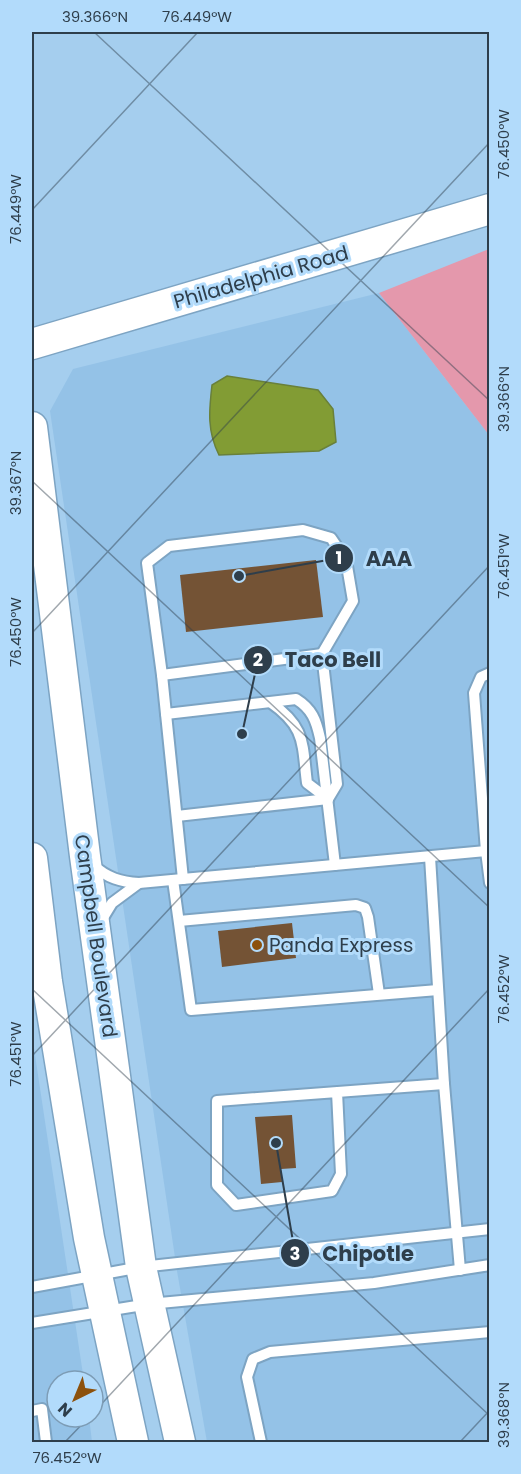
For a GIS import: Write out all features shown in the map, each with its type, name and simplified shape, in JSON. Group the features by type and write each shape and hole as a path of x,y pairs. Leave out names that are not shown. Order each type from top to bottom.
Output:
{"main road":[{"name":"Philadelphia Road","path":"32,344 489,209"},
{"name":"Campbell Boulevard","path":"32,427 85,856 141,1267 180,1443"},
{"path":"32,858 47,982 96,1274 133,1443"}],"lane":[{"path":"177,816 327,799 337,784 322,654 353,601 346,560 331,538 303,530 169,546 147,562 177,816 179,921 191,1010 438,990"},
{"path":"162,675 322,654"},
{"path":"489,673 481,677 474,693 489,883"},
{"path":"166,714 296,699 307,706 316,719 335,865"},
{"path":"270,702 285,712 294,722 301,734 307,783 327,799"},
{"path":"85,856 105,875 125,882 139,883 486,851"},
{"path":"430,856 444,1084 460,1270"},
{"path":"95,932 112,903 139,883"},
{"path":"179,921 356,904 365,908 368,917 379,994"},
{"path":"337,1092 341,1174 332,1191 236,1205 218,1185 217,1101 337,1092 444,1084"},
{"path":"32,1287 141,1267 489,1229"},
{"path":"32,1323 148,1304 374,1283 489,1265"},
{"path":"261,1443 247,1377 253,1359 270,1352 489,1332"},
{"path":"32,1411 42,1409 46,1443"}],"shaded area":[{"path":"489,249 489,435 379,293"},
{"path":"379,293 489,435 489,1442 207,1442 177,1271 50,411 73,369"},
{"path":"227,376 318,390 333,409 336,442 319,451 219,455 212,438 211,394 212,385"},
{"path":"32,1035 82,1369 45,1369 45,1429 90,1429 92,1442 32,1442"}],"building":[{"path":"316,560 323,617 186,632 180,575"},
{"name":"Panda Express","path":"292,923 296,958 222,967 218,931"},
{"path":"292,1115 296,1168 281,1169 282,1182 261,1184 255,1117"}],"place":[{"name":"AAA","path":"239,576"},
{"name":"Taco Bell","path":"242,734"},
{"name":"Panda Express","path":"257,945"},
{"name":"Chipotle","path":"276,1143"}]}
